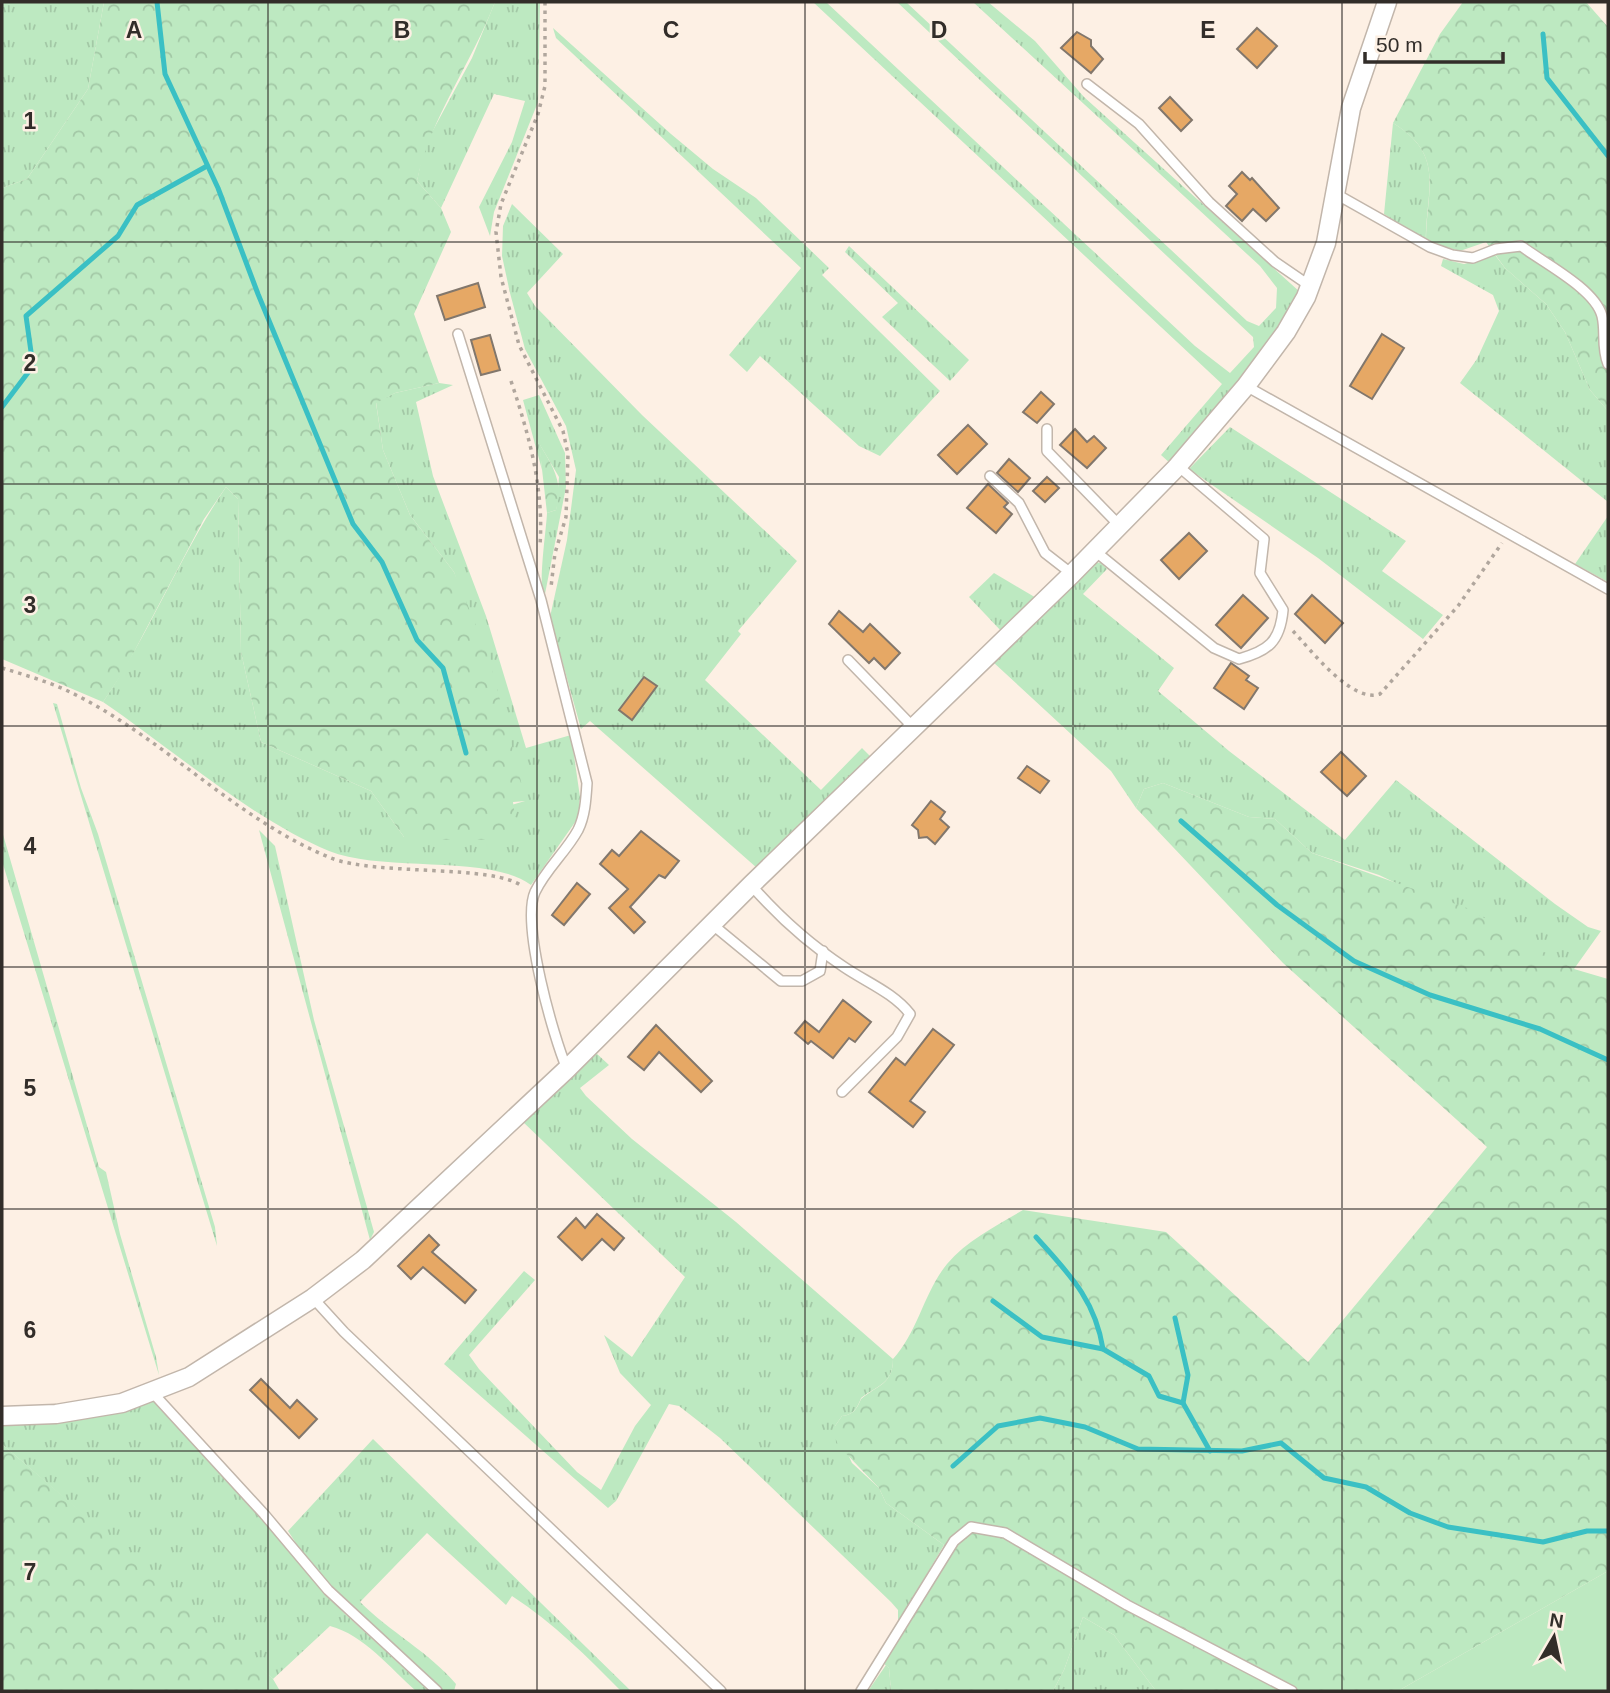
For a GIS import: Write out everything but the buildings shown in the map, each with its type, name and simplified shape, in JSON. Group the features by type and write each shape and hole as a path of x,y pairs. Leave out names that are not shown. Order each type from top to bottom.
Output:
{"street":[{"path":"2,1416 56,1414 122,1403 189,1377 313,1298 363,1261 567,1069 751,885 1095,551 1178,466 1246,386 1286,332 1310,286 1326,243 1351,108 1387,2"}],"lane":[{"path":"1087,84 1139,124 1209,202 1275,262 1310,286"},
{"path":"1336,194 1430,247 1452,255 1474,258 1496,249 1521,246 1594,298 1602,316 1603,352 1608,364"},
{"path":"458,334 544,610 587,783 585,811 578,831 544,875 533,900 532,936 559,1049 567,1069"},
{"path":"1246,386 1608,589"},
{"path":"1048,429 1047,451 1119,525"},
{"path":"1095,551 1214,648 1239,659 1263,652 1280,633 1283,610 1259,573 1264,539 1178,466"},
{"path":"990,476 1019,503 1045,553 1072,574"},
{"path":"848,660 914,728"},
{"path":"751,885 783,921 902,1004 910,1014 897,1037 842,1092"},
{"path":"713,925 781,981 802,981 820,971 823,951"},
{"path":"313,1298 344,1332 721,1691"},
{"path":"152,1392 264,1514 328,1590 438,1691"},
{"path":"861,1691 954,1541 971,1527 1005,1533 1127,1605 1292,1691"}],"path":[{"path":"544,610 566,517 568,454 563,431 536,381 516,333 500,277 496,232 501,204 538,114 545,86 545,2"},
{"path":"511,381 531,442 539,492 539,549"},
{"path":"1282,619 1334,675 1355,690 1373,697 1380,694 1458,606 1500,545 1511,534"},
{"path":"2,668 72,693 149,742 232,803 306,847 334,859 365,865 496,876 520,884 533,900"}],"green space":[{"path":"2,2 104,2 88,89 27,179 2,188"},
{"path":"104,2 495,2 431,135 417,181 441,208 451,232 414,314 439,383 395,393 376,403 383,450 410,515 454,572 489,657 526,801 513,802 516,827 504,840 427,840 404,837 371,791 261,742 241,652 238,499 226,487 204,519 125,669 103,702 2,659 2,188 27,179 88,89"},
{"path":"495,2 540,2 538,102 494,212 490,236 479,207 512,142 525,101 494,94 441,208 417,181 424,147 472,58"},
{"path":"813,2 826,2 1195,346 1230,373 1254,347 1253,337 897,2 906,2 1247,321 1259,326 1276,308 1277,288 1260,266 973,2 988,2 1035,41 1084,97 1300,292 1256,367 1171,464 1161,455 1222,384"},
{"path":"1463,2 1586,2 1608,27 1608,411 1590,390 1565,332 1546,304 1505,268 1486,242 1460,251 1426,241 1430,190 1427,161 1410,135 1393,123 1440,34"},
{"path":"553,28 671,134 713,169 756,198 829,268 822,275 940,391 880,456 859,446 760,356 747,372 729,355 801,268 556,38"},
{"path":"1393,123 1410,135 1427,161 1430,190 1426,241 1384,214"},
{"path":"512,204 563,254 527,293 535,306 642,415 797,561 738,631 741,634 705,680 821,790 862,748 872,758 757,868 590,721 581,729 550,617 567,540 576,470 566,426 525,349 510,293 502,256 503,226"},
{"path":"849,246 969,360 950,381 882,317 898,303 845,252"},
{"path":"1495,255 1505,268 1546,304 1565,332 1590,390 1608,411 1608,502 1460,383 1477,359 1499,311 1493,295 1441,266 1443,259 1464,264"},
{"path":"439,383 453,385 416,402 433,476 486,616 526,748 571,735 580,797 578,818 531,885 513,876 490,870 352,858 329,851 300,838 242,803 103,702 136,649 209,513 226,487 238,499 241,652 261,742 371,791 404,837 525,801 454,572 410,515 383,450 376,402 395,393"},
{"path":"539,395 565,453 566,487 544,599 542,570 547,513 556,510 559,477 540,445 542,470 523,400"},
{"path":"1230,427 1406,541 1382,571 1443,615 1423,639 1318,558 1189,469"},
{"path":"539,443 553,467 559,491 556,510 547,513"},
{"path":"1608,516 1608,582 1575,564"},
{"path":"1094,562 1101,563 1107,569 1083,594 1174,668 1158,691 1229,751 1345,840 1396,780 1555,904 1588,927 1601,931 1574,969 1379,875 1312,853 1275,819 1249,817 1163,783 1144,789 1136,808 1111,771 993,662"},
{"path":"994,573 1038,599 1002,632 969,597"},
{"path":"53,703 57,704 81,788 98,834 215,1227 217,1246"},
{"path":"1163,783 1249,817 1275,819 1312,853 1467,908 1574,969 1608,979 1608,1571 1398,1691 1156,1691 1114,1635 1083,1617 1064,1670 1053,1691 891,1691 889,1668 876,1657 942,1554 944,1545 886,1503 879,1488 836,1443 835,1426 842,1416 852,1413 861,1399 887,1379 893,1359 909,1337 932,1287 955,1255 1023,1210 1166,1232 1308,1362 1487,1147 1283,963 1136,808 1144,789"},
{"path":"259,830 275,846 314,1020 374,1232 370,1240"},
{"path":"2,831 99,1167 106,1172 120,1234 159,1375 2,861"},
{"path":"595,1052 609,1065 580,1088 586,1096 632,1139 736,1222 893,1359 887,1379 861,1398 854,1411 842,1416 835,1426 852,1463 879,1488 886,1503 944,1545 898,1623 898,1610 891,1602 720,1438 679,1406 669,1404 616,1501 608,1508 444,1364 524,1271 535,1280 469,1355 479,1369 577,1472 601,1490 635,1426 651,1405 620,1373 604,1335 632,1357 685,1277 522,1121"},
{"path":"153,1401 227,1479 344,1613 429,1691 416,1691 365,1644 330,1626 273,1679 2,1444 2,1425 79,1419"},
{"path":"373,1439 631,1691 621,1691 569,1641 527,1606 512,1596 506,1605 427,1533 360,1602 446,1673 456,1684 454,1691 444,1691 349,1606 313,1569 288,1531"},
{"path":"2,1444 239,1647 273,1679 280,1691 2,1691"},
{"path":"1608,1571 1608,1691 1398,1691"},
{"path":"1083,1617 1114,1635 1156,1691 1053,1691 1064,1670"},
{"path":"886,1665 889,1668 891,1691 868,1691"}],"waterway":[{"path":"157,2 165,74 218,188 258,294 353,524 382,562 417,640 443,668 466,753"},
{"path":"1543,34 1547,78 1608,156"},
{"path":"2,407 33,366 26,316 118,236 137,205 207,166"},
{"path":"1181,821 1277,905 1354,961 1430,995 1540,1029 1608,1060"},
{"path":"1036,1237 1070,1276 1087,1301 1103,1349"},
{"path":"993,1301 1042,1337 1103,1349 1149,1376 1159,1396 1183,1403 1210,1451"},
{"path":"1175,1318 1188,1375 1183,1403"},
{"path":"953,1466 998,1426 1040,1418 1085,1427 1138,1449 1242,1451 1281,1443 1324,1478 1366,1487 1410,1513 1448,1527 1543,1542 1587,1531 1608,1531"}]}
